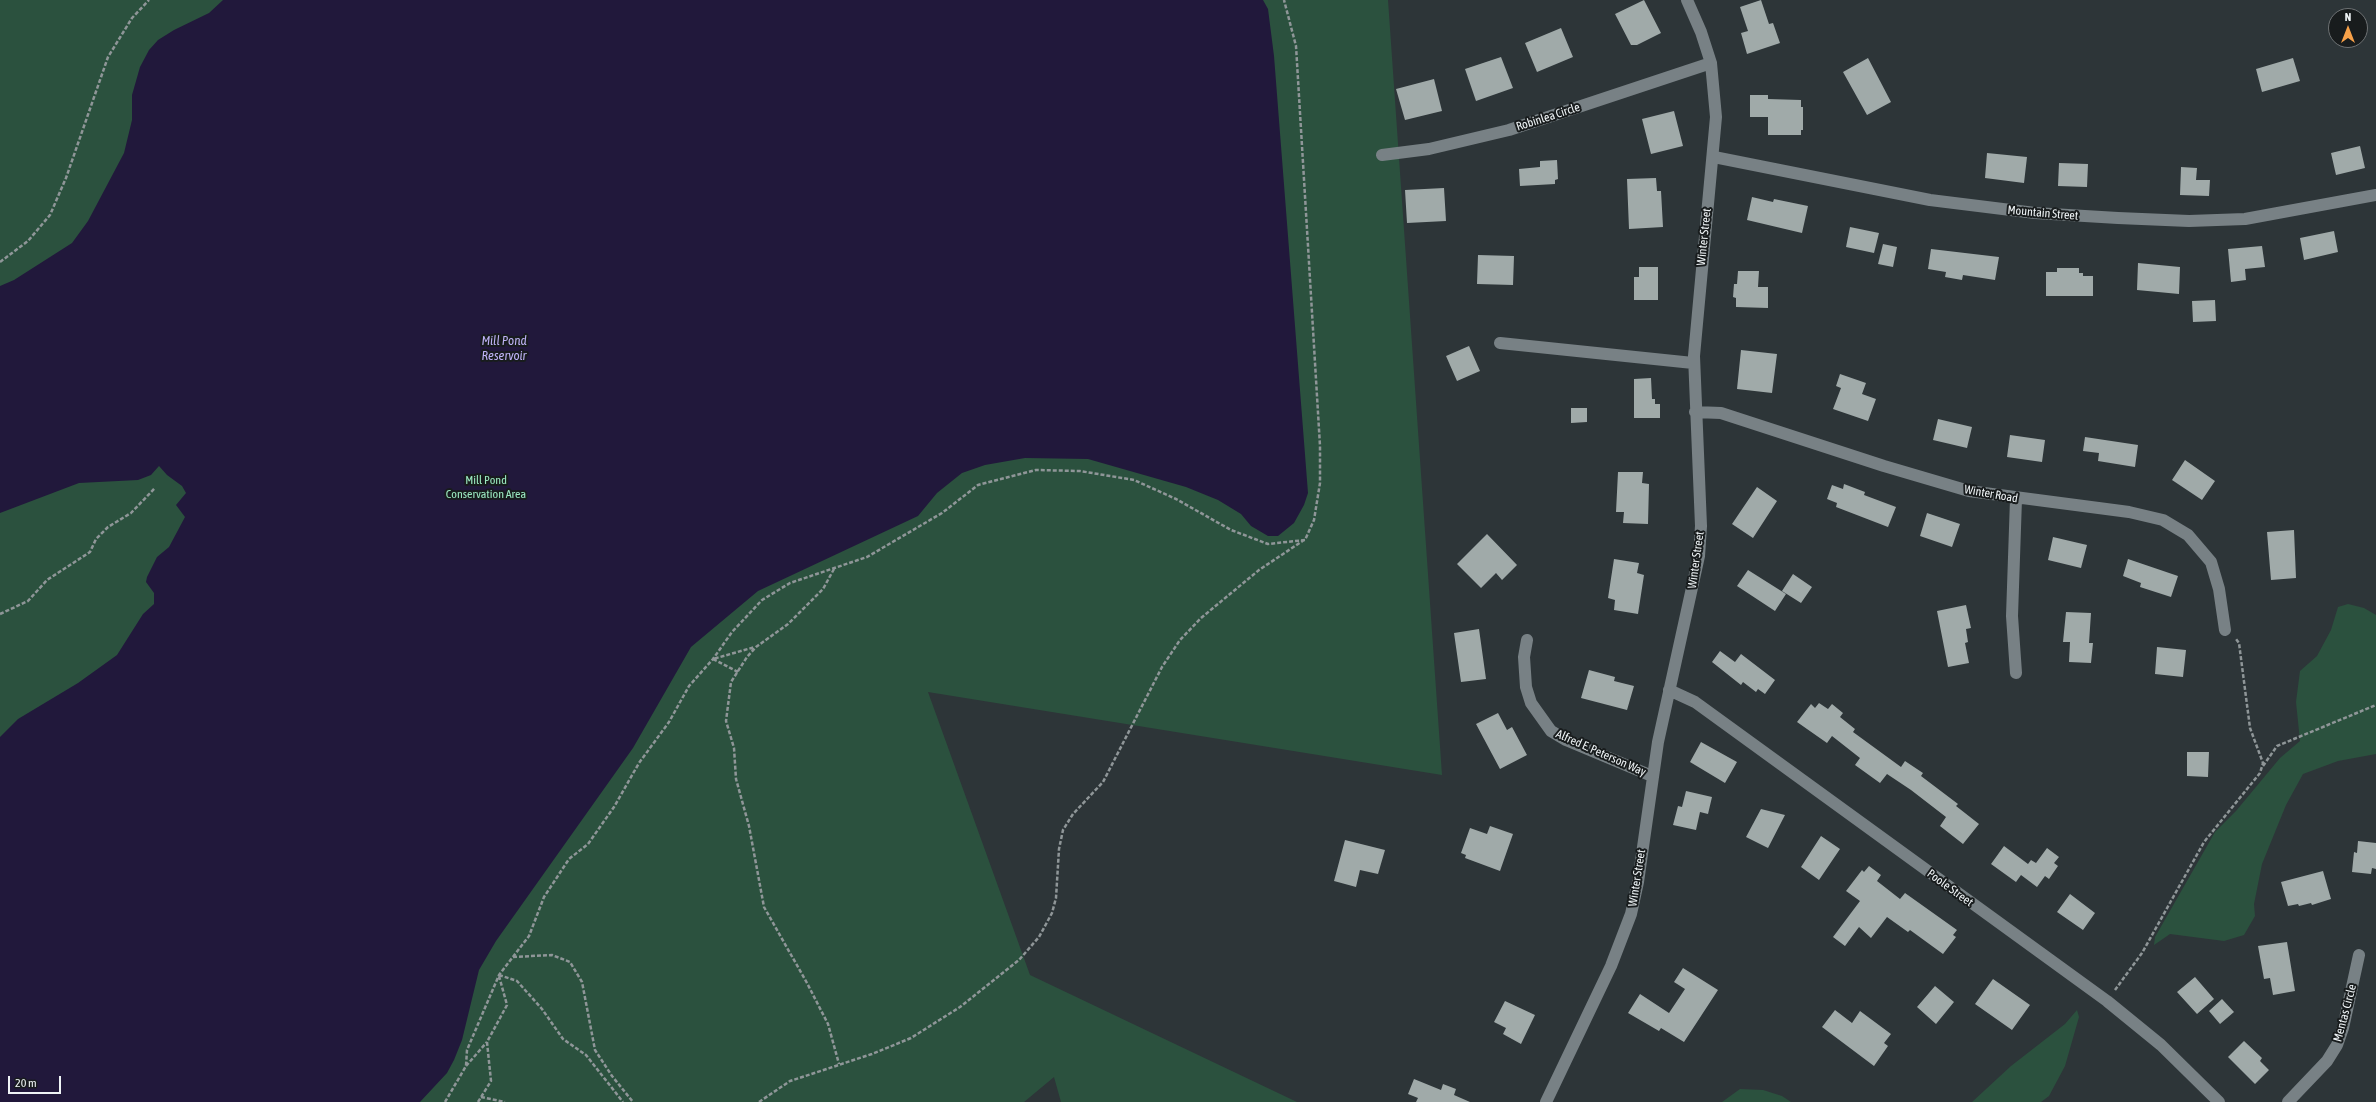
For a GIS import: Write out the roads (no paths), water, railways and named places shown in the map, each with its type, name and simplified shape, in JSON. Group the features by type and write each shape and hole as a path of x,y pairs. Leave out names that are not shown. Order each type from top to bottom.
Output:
{"street":[{"name":"Winter Street","path":"1546,1102 1611,966 1631,914 1638,882 1652,776 1669,690 1694,581 1700,542 1693,363 1714,157 1716,105 1711,63 1701,32 1687,0"},
{"name":"Robinlea Circle","path":"1382,155 1429,149 1502,132 1711,63"},
{"name":"Mountain Street","path":"1714,157 1930,200 2035,213 2118,218 2189,221 2245,219 2376,195"},
{"path":"1500,343 1693,363"},
{"name":"Winter Road","path":"1695,412 1721,413 1969,491 2016,499 2138,513 2157,518 2180,529 2195,542 2213,568 2219,588 2225,630"},
{"path":"2016,499 2012,624 2016,672"},
{"name":"Alfred E. Peterson Way","path":"1527,640 1524,657 1526,687 1531,702 1551,731 1566,740 1652,776"},
{"name":"Poole Street","path":"1669,690 1695,702 2107,1001 2160,1044 2219,1102"},
{"name":"Mentas Circle","path":"2288,1102 2327,1061 2337,1045 2344,1028 2359,955"}],"water":[{"name":"Mill Pond Reservoir","path":"223,0 1263,0 1268,9 1274,56 1308,493 1304,505 1294,523 1278,536 1268,536 1251,526 1241,514 1218,500 1186,487 1088,459 1025,458 985,465 962,473 937,493 918,516 758,591 691,647 633,748 496,941 479,970 462,1040 454,1060 447,1073 420,1102 0,1102 0,737 18,719 78,683 117,655 143,614 154,604 154,593 146,582 147,577 157,557 169,547 185,517 176,505 186,493 182,486 167,475 159,466 151,475 138,480 79,483 0,513 0,286 14,280 72,243 88,221 124,153 132,120 132,95 140,67 149,50 158,40 174,30 209,13"}],"park label":[{"name":"Mill Pond Conservation Area","path":"486,487"}]}
